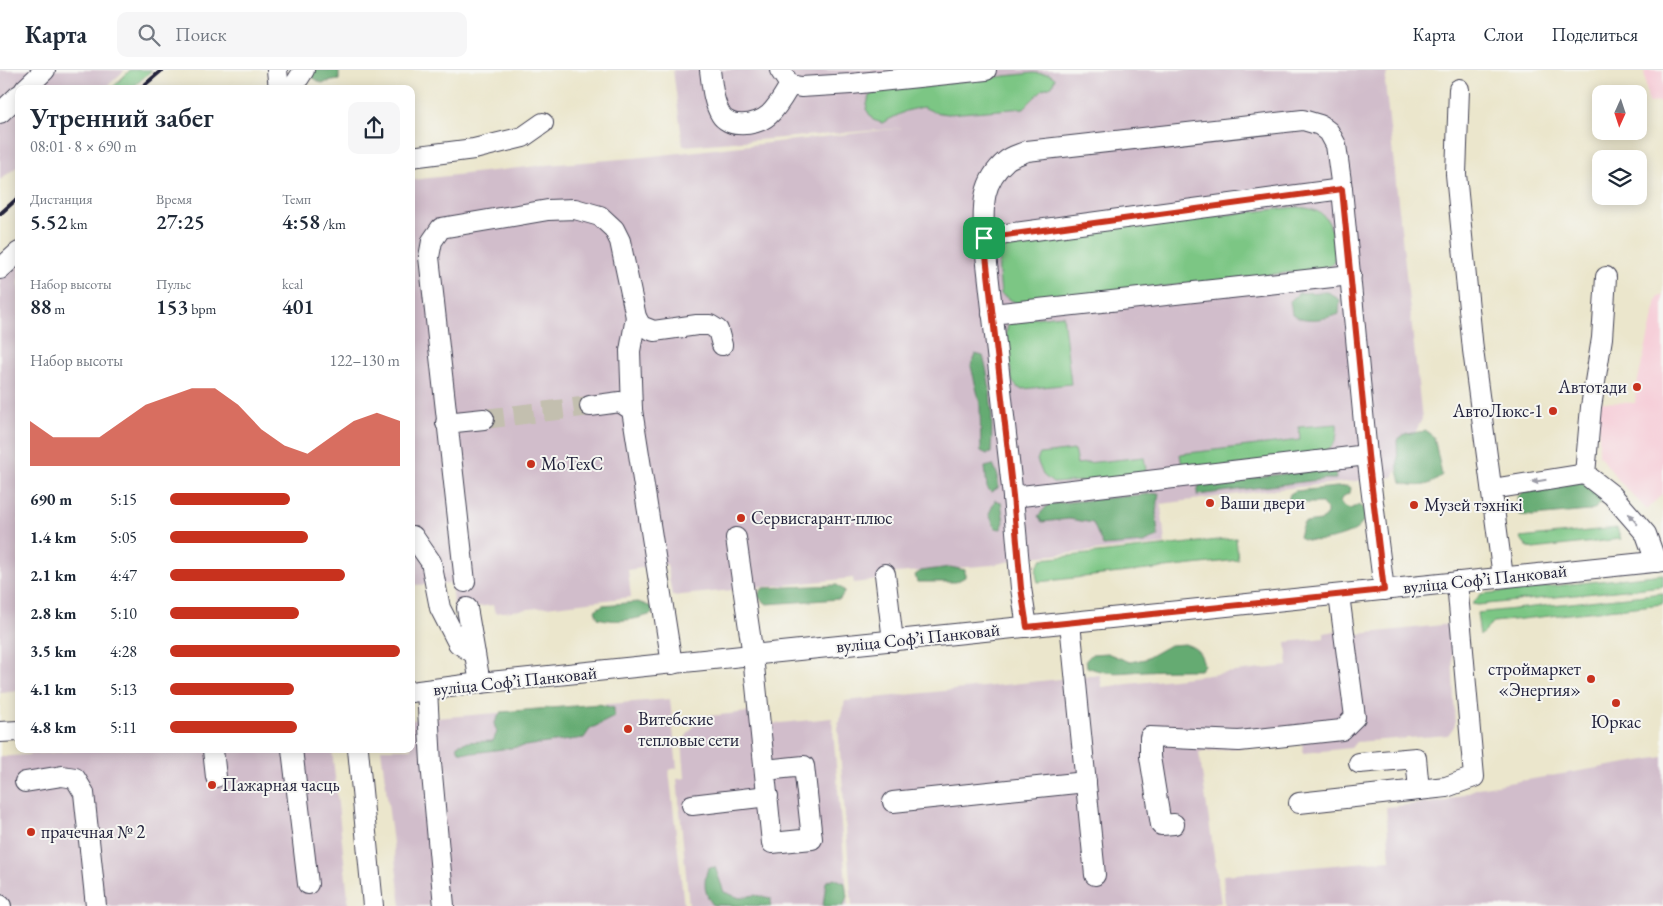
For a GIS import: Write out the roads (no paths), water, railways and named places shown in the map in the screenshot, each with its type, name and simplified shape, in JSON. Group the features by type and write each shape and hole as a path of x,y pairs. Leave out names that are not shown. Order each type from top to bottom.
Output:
{"street":[{"path":"29,85 45,70"},
{"path":"277,70 279,85"},
{"path":"295,85 304,70"},
{"path":"710,70 713,96 722,117 734,124 747,125 762,120 775,110 785,77 801,87 851,84 986,70"},
{"path":"1459,89 1456,174 1473,350 1503,577"},
{"path":"0,113 15,99"},
{"path":"1027,627 1021,588 1013,496 984,238 983,205 990,180 1006,160 1027,151 1303,120 1320,125 1330,132 1336,145 1384,590"},
{"path":"415,156 474,149 523,137 542,123"},
{"path":"984,238 1342,189"},
{"path":"464,582 429,257 432,241 441,228 548,210 576,209 600,216 614,229 620,241 636,317 642,326 654,330 710,325 718,330 722,345"},
{"path":"0,270 15,256"},
{"path":"992,314 1350,275"},
{"path":"1585,474 1591,407 1602,338 1606,277"},
{"path":"636,317 630,351 632,410 672,664"},
{"path":"590,406 620,402 632,410"},
{"path":"446,423 484,419"},
{"path":"1013,496 1368,455"},
{"path":"1492,489 1585,474 1612,495 1646,534 1660,561"},
{"path":"736,538 753,656 772,843 812,839 804,766 765,770"},
{"path":"415,540 431,562 440,608 458,644 475,654"},
{"name":"вуліца Софʼі Панковай","path":"419,691 480,683 1660,561"},
{"path":"885,574 893,641"},
{"path":"1299,803 1446,787 1474,776 1457,582"},
{"path":"1174,824 1161,825 1150,757 1150,737 1239,741 1342,730 1356,717 1340,595"},
{"path":"467,608 480,683"},
{"path":"1070,623 1095,875"},
{"path":"419,691 431,763 444,906"},
{"path":"0,732 15,730"},
{"path":"216,777 218,753"},
{"path":"292,753 308,884"},
{"path":"358,753 372,906"},
{"path":"1360,763 1416,758 1419,790"},
{"path":"25,782 62,776 75,778 84,793 96,906"},
{"path":"893,802 1086,782"},
{"path":"692,804 768,796"}],"tunnel":[{"path":"484,419 590,406"}],"railway":[{"path":"145,85 162,70"},
{"path":"0,214 15,201"}],"place":[{"name":"Автотади","path":"1637,387"},
{"name":"АвтоЛюкс-1","path":"1553,411"},
{"name":"MoTexC","path":"531,464"},
{"name":"Ваши двери","path":"1210,503"},
{"name":"Музей тэхнікі","path":"1414,505"},
{"name":"Сервисгарант-плюс","path":"741,518"},
{"name":"строймаркет «Энергия»","path":"1591,679"},
{"name":"Юркас","path":"1616,703"},
{"name":"Витебские тепловые сети","path":"628,729"},
{"name":"Пажарная часць","path":"212,785"},
{"name":"прачечная № 2","path":"31,832"}]}
